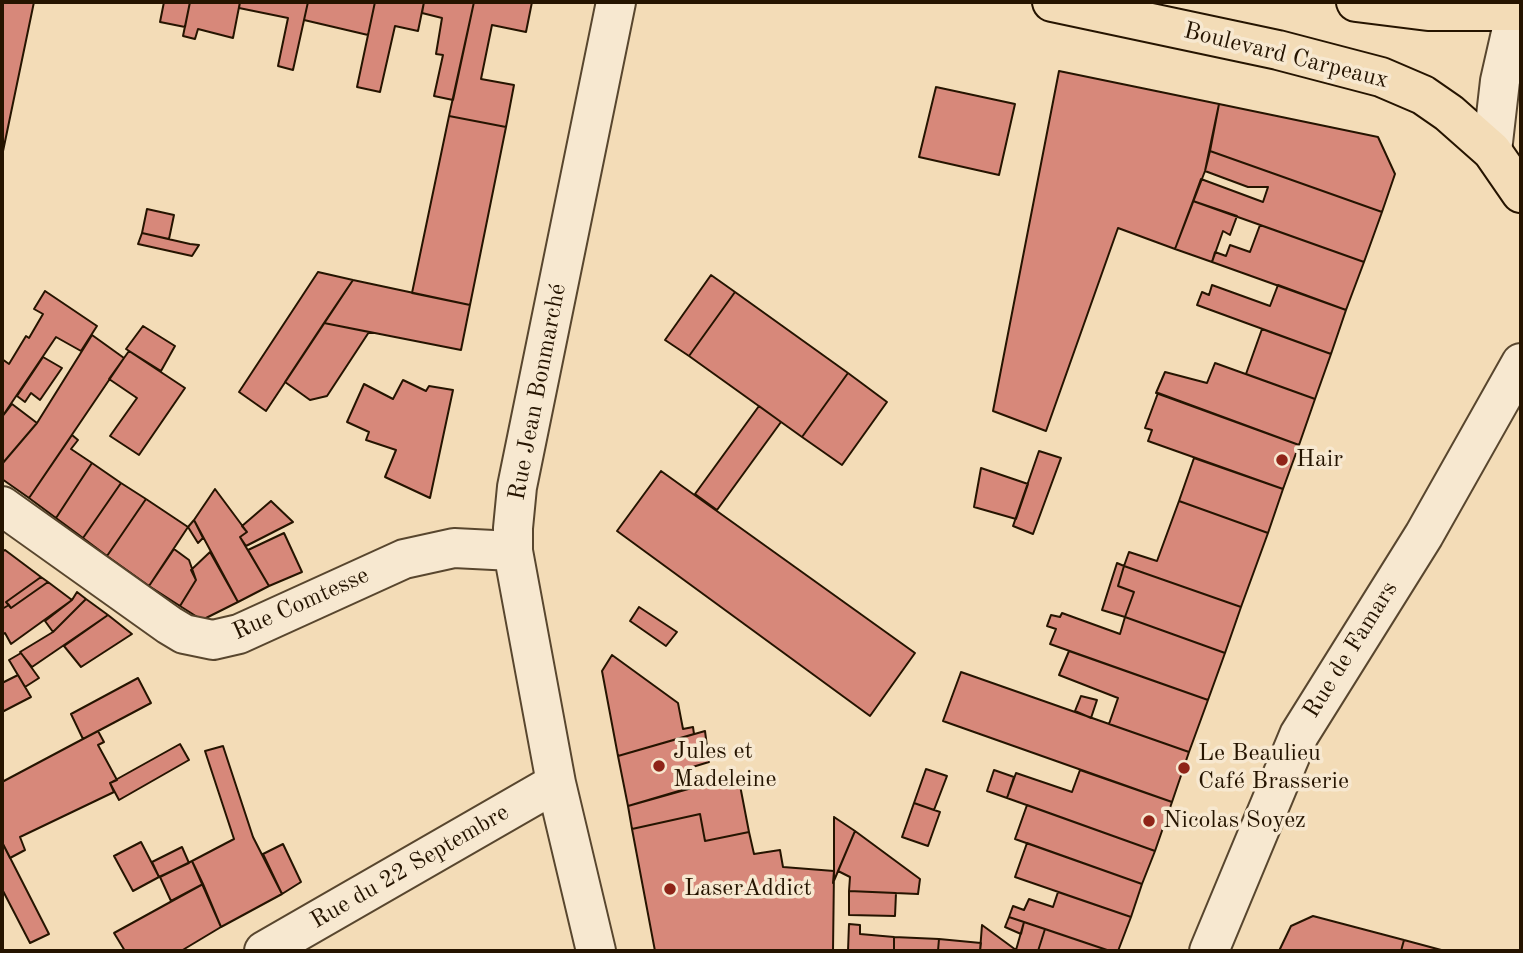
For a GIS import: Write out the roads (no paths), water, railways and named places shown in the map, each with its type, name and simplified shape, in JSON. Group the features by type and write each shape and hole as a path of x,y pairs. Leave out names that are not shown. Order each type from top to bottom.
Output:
{"main road":[{"name":"Boulevard Carpeaux","path":"1052,2 1278,50 1374,74 1423,96 1449,113 1492,151 1521,193"},
{"path":"1356,2 1428,11 1518,8"}],"street":[{"name":"Rue Jean Bonmarché","path":"596,951 555,783 513,551 517,487 616,2"},
{"path":"1492,151 1500,81 1518,8"},
{"name":"Rue de Famars","path":"1209,951 1298,735 1424,535 1521,363"},
{"name":"Rue Comtesse","path":"2,506 169,625 184,634 205,639 239,634 404,559 429,551 454,548 513,551"},
{"name":"Rue du 22 Septembre","path":"264,951 555,783"}],"place":[{"name":"Hair","path":"1282,460"},
{"name":"Jules et Madeleine","path":"659,766"},
{"name":"Le Beaulieu Café Brasserie","path":"1184,768"},
{"name":"Nicolas Soyez","path":"1149,821"},
{"name":"LaserAddict","path":"670,889"}]}
